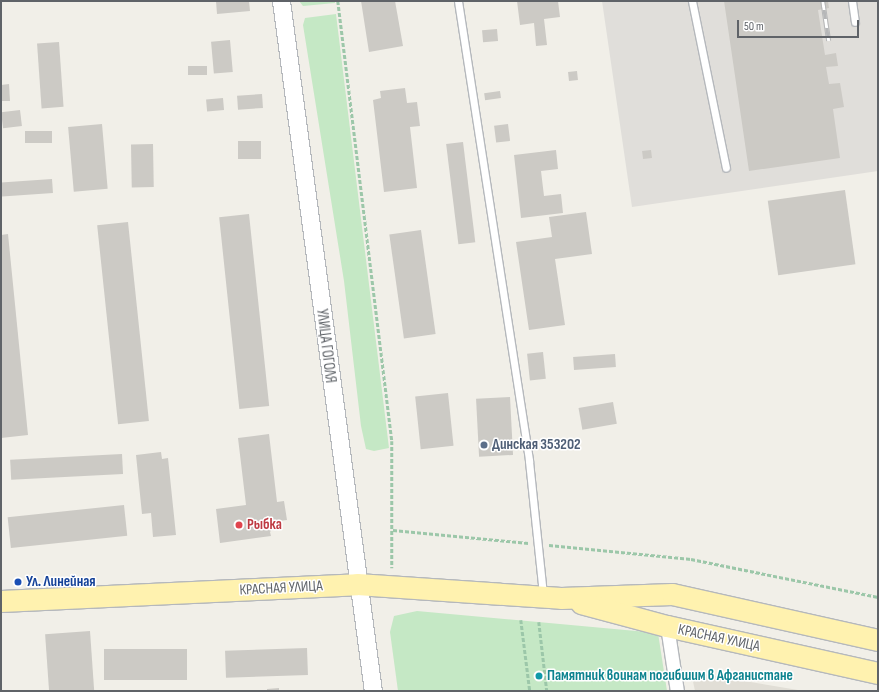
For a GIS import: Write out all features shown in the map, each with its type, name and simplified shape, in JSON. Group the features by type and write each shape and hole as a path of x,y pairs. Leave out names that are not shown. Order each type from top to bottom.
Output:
{"main road":[{"name":"КРАСНАЯ УЛИЦА","path":"1,601 357,584 552,597 672,594 878,640"},
{"name":"КРАСНАЯ УЛИЦА","path":"552,597 667,626 878,673"}],"street":[{"name":"УЛИЦА ГОГОЛЯ","path":"281,1 357,584 373,691"},
{"path":"667,626 677,691"}],"lane":[{"path":"458,1 529,461 537,544 552,597"},
{"path":"692,1 726,168"},
{"path":"852,1 855,22"}],"path":[{"path":"338,1 392,441 393,586"},
{"path":"393,530 691,559 878,597"},
{"path":"521,620 530,691"},
{"path":"539,622 547,691"}],"shaded area":[{"path":"602,1 878,1 878,171 632,207"},
{"path":"691,672 804,691 695,691"}],"green space":[{"path":"299,1 335,1 335,3 303,6"},
{"path":"336,14 389,448 374,451 366,449 361,426 344,281 303,25 305,18"},
{"path":"417,611 658,633 667,691 398,691 390,632 394,616"}],"building":[{"path":"216,1 249,1 250,11 217,14"},
{"path":"361,1 395,1 403,46 369,52"},
{"path":"517,1 558,1 560,17 544,19 547,45 536,46 534,23 520,25"},
{"path":"724,1 828,1 829,8 818,10 825,55 836,53 838,66 826,67 829,84 840,83 844,107 833,109 840,158 749,171"},
{"path":"497,29 498,41 483,42 482,30"},
{"path":"230,40 233,72 214,74 211,42"},
{"path":"59,42 64,107 42,108 37,44"},
{"path":"188,66 207,66 207,75 188,75"},
{"path":"577,71 578,80 569,81 568,72"},
{"path":"9,84 10,101 1,101 1,85"},
{"path":"405,88 407,103 417,102 420,126 410,127 417,188 384,192 373,100 381,98 380,91"},
{"path":"500,91 501,98 485,100 484,93"},
{"path":"262,94 263,108 238,110 237,96"},
{"path":"223,98 224,110 207,111 206,99"},
{"path":"20,110 22,126 3,128 1,112"},
{"path":"102,124 108,189 74,192 68,127"},
{"path":"508,124 510,141 496,143 494,126"},
{"path":"25,131 52,131 52,143 25,143"},
{"path":"238,141 261,141 261,159 238,159"},
{"path":"463,142 475,242 458,244 446,144"},
{"path":"131,144 153,144 154,187 132,187"},
{"path":"556,150 558,169 541,171 544,196 561,194 563,213 521,218 514,155"},
{"path":"651,150 652,158 643,159 642,151"},
{"path":"52,179 53,193 2,197 1,183"},
{"path":"845,190 855,264 778,275 768,201"},
{"path":"586,212 592,254 555,259 565,325 529,330 516,242 552,237 549,217"},
{"path":"249,214 269,406 239,409 219,217"},
{"path":"128,222 149,421 118,424 97,225"},
{"path":"421,230 436,334 404,338 389,234"},
{"path":"8,234 28,435 1,438 1,235"},
{"path":"543,352 546,379 530,381 527,354"},
{"path":"615,354 616,367 574,370 573,357"},
{"path":"448,393 454,446 421,449 415,396"},
{"path":"510,397 513,455 479,457 476,399"},
{"path":"613,402 617,424 582,430 579,408"},
{"path":"269,434 277,502 284,501 287,520 279,521 270,532 271,536 220,543 216,509 246,505 238,438"},
{"path":"161,452 162,459 168,458 176,535 153,537 151,513 142,514 136,455"},
{"path":"122,454 123,474 11,480 10,460"},
{"path":"124,505 127,536 11,548 8,517"},
{"path":"90,631 94,691 49,691 45,634"},
{"path":"307,648 308,675 226,678 225,651"},
{"path":"104,649 187,649 187,680 104,680"},
{"path":"279,688 279,691 267,691 267,689"}],"railway":[{"path":"823,1 829,41"}],"place":[{"name":"Динская 353202","path":"484,445"},
{"name":"Рыбка","path":"239,525"},
{"name":"Ул. Линейная","path":"18,582"},
{"name":"Памятник воинам погибшим в Афганистане","path":"539,676"}]}
